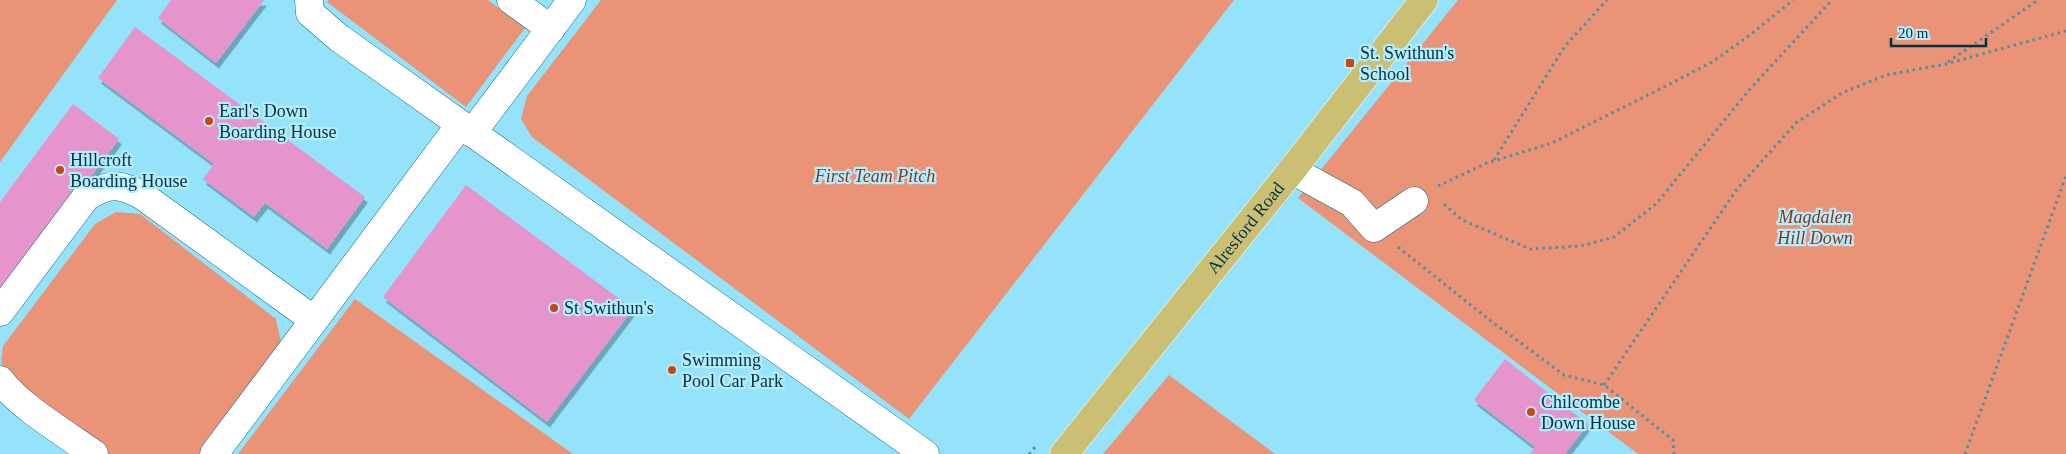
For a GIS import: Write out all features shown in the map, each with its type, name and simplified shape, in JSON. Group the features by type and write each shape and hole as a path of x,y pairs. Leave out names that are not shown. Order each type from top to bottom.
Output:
{"main road":[{"name":"Alresford Road","path":"1064,454 1292,170 1417,2"}],"lane":[{"path":"309,0 310,13 339,38 926,454"},
{"path":"511,0 551,29"},
{"path":"214,454 314,320 466,129 551,29 572,0"},
{"path":"1292,170 1352,203 1374,228 1421,195"},
{"path":"0,312 86,198 97,190 112,185 128,188 143,196 314,320"},
{"path":"0,380 7,390 22,402 94,454"}],"path":[{"path":"1494,160 1564,46 1607,0"},
{"path":"1421,195 1494,160 1552,143 1712,62 1750,35 1793,0"},
{"path":"1421,195 1462,220 1530,249 1581,246 1614,237 1656,204 1750,89 1832,0"},
{"path":"1946,64 2038,0"},
{"path":"1604,385 1737,189 1796,123 1842,93 1886,74 1946,64 2066,31"},
{"path":"1965,454 2066,176"},
{"path":"1374,228 1487,318 1564,375 1604,385 1673,440 1674,454"}],"green space":[{"path":"0,0 117,0 0,162"},
{"path":"329,0 488,0 525,28 466,107 327,2"},
{"name":"First Team Pitch","path":"601,0 1234,0 909,419 532,137 521,119 527,96"},
{"name":"Magdalen Hill Down","path":"1458,0 2066,0 2066,454 1638,454 1298,198"},
{"path":"116,212 140,214 276,319 282,347 199,454 101,454 11,389 1,362 3,346 95,224"},
{"path":"355,299 573,454 238,454"},
{"path":"1169,375 1275,454 1103,454"}],"building":[{"path":"171,0 264,0 216,63 158,18"},
{"name":"Earl's Down Boarding House","path":"135,27 365,197 327,249 265,203 254,217 203,179 214,164 98,78"},
{"name":"Hillcroft Boarding House","path":"73,104 119,139 0,299 0,202"},
{"path":"466,185 633,309 547,422 383,297"},
{"name":"Chilcombe Down House","path":"1505,359 1588,424 1565,454 1530,454 1535,447 1474,400"}],"place":[{"name":"St. Swithun's School","path":"1350,63"},
{"name":"Earl's Down Boarding House","path":"209,121"},
{"name":"Hillcroft Boarding House","path":"60,170"},
{"name":"St Swithun's","path":"554,308"},
{"name":"Swimming Pool Car Park","path":"672,370"},
{"name":"Chilcombe Down House","path":"1531,412"}]}
